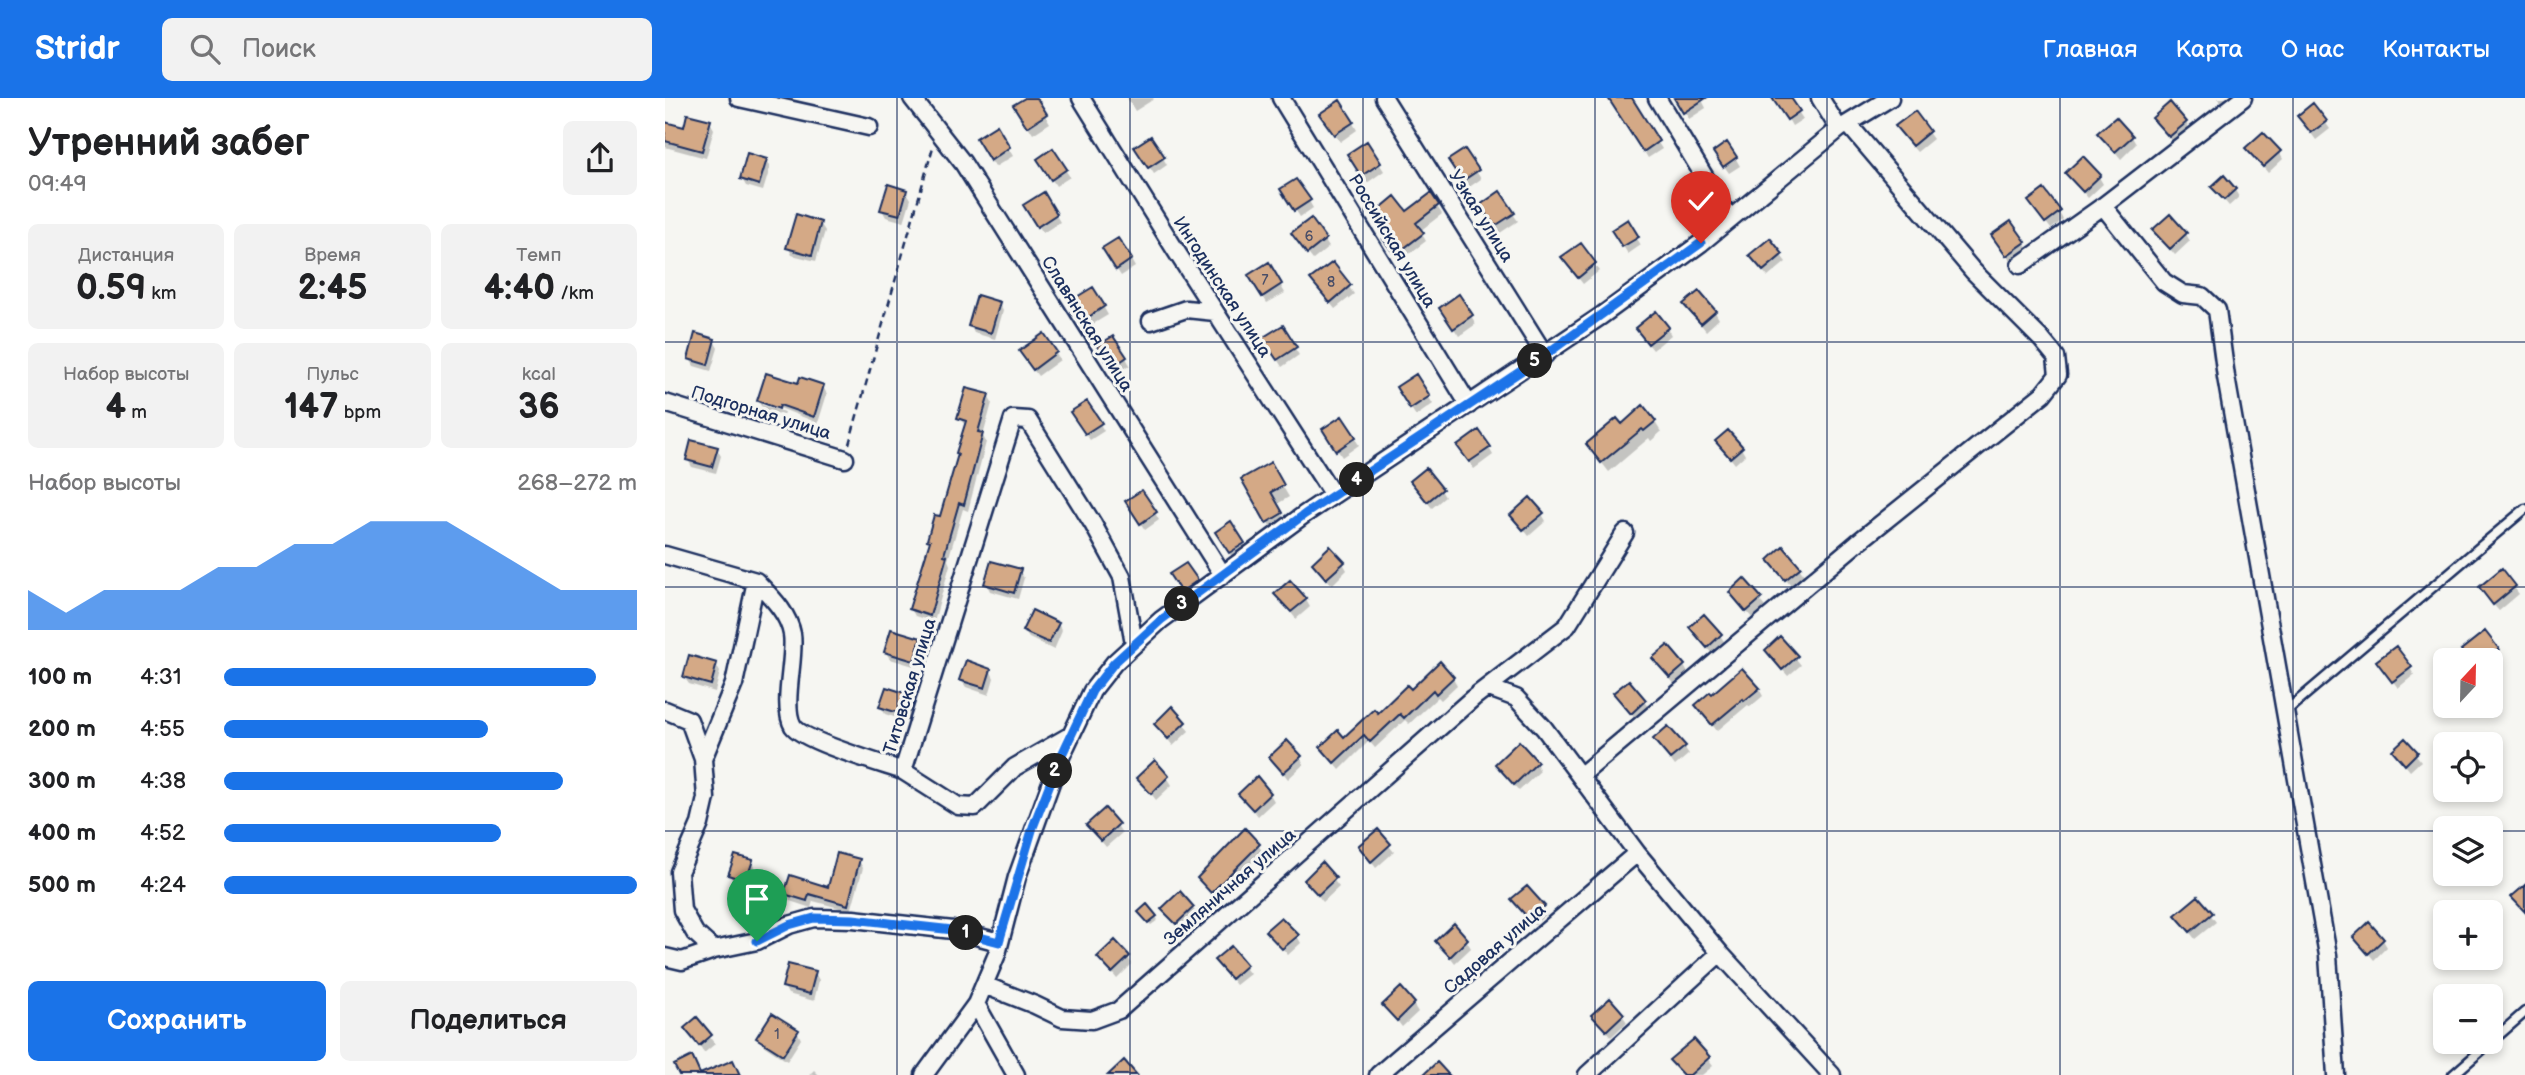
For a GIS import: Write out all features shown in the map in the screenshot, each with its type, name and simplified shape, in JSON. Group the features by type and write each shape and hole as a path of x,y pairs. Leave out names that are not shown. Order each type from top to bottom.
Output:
{"street":[{"path":"739,98 869,127"},
{"name":"Славянская улица","path":"912,98 963,163 1223,575"},
{"name":"Ингодинская улица","path":"1081,98 1333,495"},
{"name":"Российская улица","path":"1281,98 1469,405"},
{"name":"Узкая улица","path":"1384,98 1545,355"},
{"path":"1657,98 1730,219"},
{"path":"1580,776 1857,543 2043,394 2058,375 2056,357 2042,340 1973,271 1820,98"},
{"path":"924,1075 976,1004 999,942 1033,827 1092,691 1114,663 1161,620 1333,495 1545,355 1701,243 1844,127 1890,98"},
{"path":"2020,265 2103,206 2243,98"},
{"path":"2103,206 2164,282 2183,294 2203,296 2217,310 2226,377 2328,955 2336,1075"},
{"path":"1151,321 1186,309 1215,312"},
{"name":"Подгорная улица","path":"665,403 845,459"},
{"name":"Титовская улица","path":"1071,736 1015,767 975,807 958,806 903,771 1013,419 1028,420 1117,566 1122,577 1135,643"},
{"name":"Земляничная улица","path":"984,985 1062,1018 1092,1020 1119,1010 1473,698 1567,626 1625,533"},
{"path":"665,555 755,581 780,607 792,634 788,701 793,726 806,737 903,771"},
{"path":"703,759 734,684 755,581"},
{"path":"1489,688 1516,698 1544,728 1636,853 1720,953 1832,1075"},
{"path":"665,710 689,720 703,759 706,798 700,824 679,872 682,910 695,933 714,950"},
{"name":"Садовая улица","path":"1378,1075 1636,853"},
{"path":"665,957 682,961 714,950 757,941 789,925 814,918 853,919 953,930 999,942"},
{"path":"1587,1075 1720,953"},
{"path":"976,1004 1016,1075"}],"lane":[{"path":"2286,710 2525,509"},
{"path":"2453,1075 2525,1012"}],"path":[{"path":"845,459 938,130"}],"building":[{"path":"1025,98 1037,98 1047,114 1027,127 1013,105"},
{"path":"1608,98 1632,98 1659,141 1643,152"},
{"path":"1674,98 1706,98 1683,113"},
{"path":"1772,98 1791,98 1800,111 1787,120"},
{"path":"1340,100 1354,122 1334,135 1319,114"},
{"path":"2170,102 2187,122 2169,137 2152,118"},
{"path":"2313,103 2327,121 2311,133 2297,116"},
{"path":"1915,111 1930,131 1912,146 1895,126"},
{"path":"687,114 711,120 702,151 665,141 665,122 684,127"},
{"path":"2116,117 2133,136 2115,152 2097,133"},
{"path":"997,125 1010,147 990,161 976,138"},
{"path":"2263,132 2281,151 2263,167 2245,148"},
{"path":"1151,136 1165,157 1148,168 1134,147"},
{"path":"1367,141 1381,163 1361,176 1347,154"},
{"path":"1727,142 1737,157 1723,167 1713,152"},
{"path":"1053,148 1067,169 1051,180 1037,159"},
{"path":"1465,149 1479,170 1462,181 1448,160"},
{"path":"747,153 767,159 759,185 740,179"},
{"path":"2083,156 2101,175 2083,192 2065,173"},
{"path":"2224,175 2236,189 2224,200 2211,187"},
{"path":"1296,179 1311,200 1294,211 1280,189"},
{"path":"888,184 907,190 900,215 880,210"},
{"path":"2044,189 2061,211 2045,223 2028,201"},
{"path":"1500,191 1515,213 1495,226 1480,205"},
{"path":"1044,192 1057,214 1037,227 1023,205"},
{"path":"1431,193 1439,205 1416,223 1424,233 1395,255 1383,239 1393,232 1377,211 1395,196 1407,211"},
{"path":"796,214 821,222 812,255 786,248"},
{"path":"2170,214 2187,233 2170,249 2152,230"},
{"path":"1311,218 1326,239 1307,254 1291,233"},
{"path":"1628,219 1639,237 1622,247 1611,230"},
{"path":"2011,221 2026,242 2006,256 1991,235"},
{"path":"1118,238 1132,259 1116,270 1102,248"},
{"path":"1770,238 1783,254 1763,271 1749,255"},
{"path":"1581,243 1596,263 1578,278 1561,257"},
{"path":"1269,262 1282,284 1262,297 1248,275"},
{"path":"1333,262 1351,285 1330,303 1310,279"},
{"path":"1093,287 1105,306 1087,318 1075,298"},
{"path":"1699,291 1716,311 1701,324 1683,304"},
{"path":"1459,294 1473,315 1453,329 1439,308"},
{"path":"977,295 1000,302 991,333 968,326"},
{"path":"1656,311 1669,327 1648,344 1635,328"},
{"path":"1283,325 1297,347 1277,360 1262,338"},
{"path":"695,333 715,339 708,365 688,359"},
{"path":"1044,333 1057,352 1033,370 1019,351"},
{"path":"1113,336 1127,357 1111,368 1097,346"},
{"path":"766,373 798,383 800,377 824,385 814,417 780,405 779,409 757,401"},
{"path":"1416,374 1430,396 1410,409 1396,387"},
{"path":"966,388 989,394 978,432 983,433 964,505 959,503 930,616 909,609 930,541 927,540 934,515 940,516 958,454 956,453 966,421 957,418"},
{"path":"1087,401 1102,423 1085,434 1070,412"},
{"path":"1643,405 1656,421 1644,431 1642,429 1601,463 1586,444 1617,418 1622,424"},
{"path":"1342,416 1356,437 1336,451 1322,429"},
{"path":"1479,430 1491,447 1469,462 1457,446"},
{"path":"1728,430 1743,447 1730,458 1715,441"},
{"path":"691,440 718,447 712,467 686,460"},
{"path":"1271,462 1284,485 1271,492 1283,513 1266,523 1241,479"},
{"path":"1426,468 1443,489 1427,502 1410,481"},
{"path":"1142,490 1157,512 1140,524 1125,501"},
{"path":"1530,497 1544,513 1523,530 1510,515"},
{"path":"1231,521 1245,543 1229,553 1215,532"},
{"path":"1330,546 1345,562 1326,579 1312,563"},
{"path":"1783,546 1801,567 1785,580 1768,560"},
{"path":"991,561 1021,569 1014,593 984,584"},
{"path":"1186,563 1198,580 1181,592 1169,574"},
{"path":"2502,568 2516,586 2493,605 2479,587"},
{"path":"1744,578 1762,598 1746,612 1729,592"},
{"path":"1290,580 1307,599 1291,612 1274,594"},
{"path":"1032,610 1059,623 1049,643 1022,631"},
{"path":"1704,614 1722,634 1707,648 1689,627"},
{"path":"891,629 921,638 914,661 884,652"},
{"path":"2485,631 2498,648 2464,648"},
{"path":"1780,636 1798,656 1782,670 1765,650"},
{"path":"1668,645 1685,665 1670,678 1652,658"},
{"path":"2396,646 2412,667 2392,682 2376,661"},
{"path":"689,655 717,663 711,685 683,677"},
{"path":"966,660 991,669 985,688 959,680"},
{"path":"1440,661 1454,677 1436,694 1433,690 1404,718 1400,714 1370,742 1364,735 1334,763 1320,747 1338,730 1344,737 1374,709 1378,713 1407,685 1411,689"},
{"path":"1742,668 1760,688 1712,725 1695,705"},
{"path":"1629,680 1646,700 1631,714 1613,693"},
{"path":"886,687 911,695 905,715 879,707"},
{"path":"1172,706 1186,722 1168,739 1154,724"},
{"path":"1668,726 1686,746 1670,759 1653,739"},
{"path":"2405,738 2418,752 2405,765 2392,750"},
{"path":"1287,740 1302,756 1283,773 1269,757"},
{"path":"1519,741 1538,762 1514,785 1495,764"},
{"path":"1155,760 1169,776 1151,794 1136,778"},
{"path":"1257,776 1271,793 1253,810 1238,794"},
{"path":"1105,808 1119,824 1101,841 1086,825"},
{"path":"1245,828 1260,844 1211,893 1197,878"},
{"path":"1378,829 1391,844 1371,862 1358,846"},
{"path":"837,853 860,859 848,905 809,894 807,901 784,894 790,875 828,887"},
{"path":"735,855 753,860 746,881 728,875"},
{"path":"1322,862 1336,878 1318,895 1304,880"},
{"path":"2525,885 2525,912 2511,897"},
{"path":"1527,886 1545,906 1529,919 1511,899"},
{"path":"1180,891 1194,907 1176,924 1161,909"},
{"path":"2198,896 2213,913 2190,932 2175,915"},
{"path":"1147,904 1157,916 1148,923 1138,912"},
{"path":"1281,917 1299,935 1282,949 1265,931"},
{"path":"2369,922 2384,939 2368,954 2353,937"},
{"path":"1454,923 1468,939 1450,957 1435,941"},
{"path":"1115,940 1130,956 1112,973 1097,957"},
{"path":"1231,946 1247,965 1231,979 1214,960"},
{"path":"788,964 816,971 810,994 782,987"},
{"path":"1401,987 1415,1003 1397,1021 1382,1005"},
{"path":"1610,998 1624,1014 1606,1031 1591,1015"},
{"path":"772,1013 799,1030 783,1055 756,1038"},
{"path":"697,1017 712,1035 699,1046 684,1028"},
{"path":"1694,1039 1710,1057 1690,1075 1683,1075 1669,1060"},
{"path":"692,1056 700,1074 733,1060 740,1075 679,1075 674,1065"},
{"path":"1124,1060 1137,1075 1108,1075"},
{"path":"1437,1062 1449,1075 1423,1075"}],"route":[{"path":"757,941 789,925 814,918 853,919 953,930 999,942 1033,827 1058,763 1092,691 1114,663 1161,620 1305,514 1545,355 1701,243"}]}
